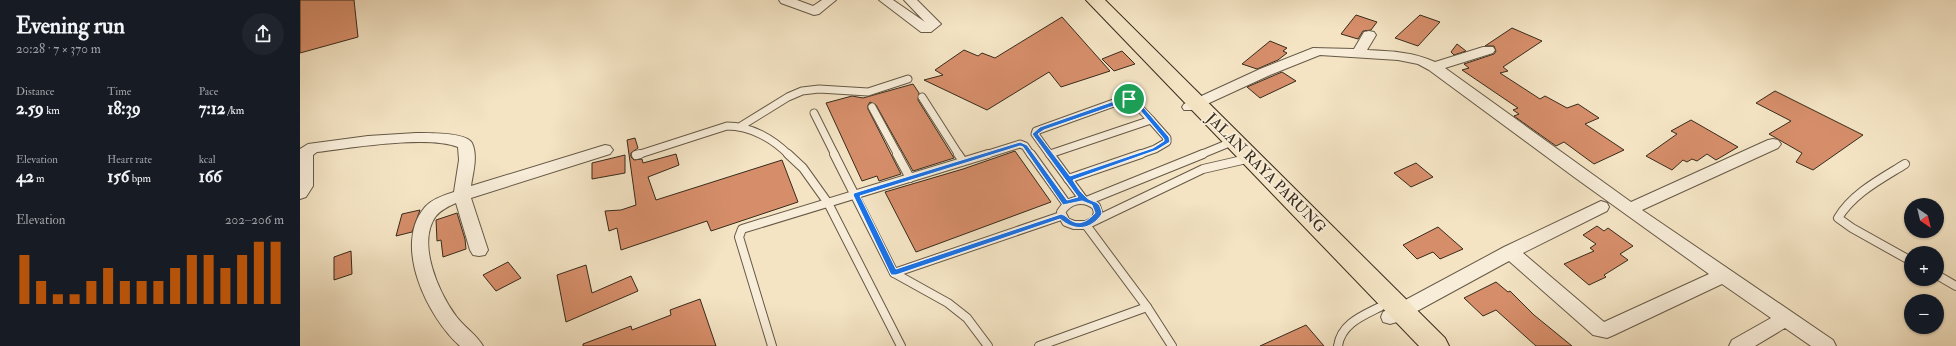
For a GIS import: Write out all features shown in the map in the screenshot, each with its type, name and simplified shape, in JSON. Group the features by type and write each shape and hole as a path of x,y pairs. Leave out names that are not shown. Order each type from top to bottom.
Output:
{"highway":[{"name":"JALAN RAYA PARUNG","path":"1083,0 1194,106"},
{"name":"JALAN RAYA PARUNG","path":"1095,0 1229,143 1391,312 1417,346"},
{"name":"JALAN RAYA PARUNG","path":"1391,312 1436,346"}],"street":[{"path":"785,0 814,11 830,0"},
{"path":"885,0 926,29 934,24 910,0"},
{"path":"1358,53 1369,35"},
{"path":"1434,67 1488,50"},
{"path":"1194,106 1264,72 1318,51 1398,56 1422,61 1434,67 1629,209 1826,346"},
{"path":"300,193 305,186 304,153 313,148 406,138 454,140 465,144 467,160 462,195 479,250"},
{"path":"1629,209 1773,144"},
{"path":"473,346 465,341 445,315 426,280 420,257 420,232 428,213 438,204 462,195 605,150"},
{"path":"1391,312 1601,207"},
{"path":"1510,252 1600,330 1607,330 1724,275"},
{"path":"1739,346 1786,318"}],"lane":[{"path":"741,126 788,97 802,91 819,89 868,92 908,79"},
{"path":"922,96 963,162"},
{"path":"1068,179 1163,145 1167,142 1167,138 1136,102 1129,99 1122,100 1036,131 1035,134 1068,179 1086,200 1098,208 1096,218"},
{"path":"872,107 910,178"},
{"path":"814,113 894,273 948,303 963,314 968,318 988,346"},
{"path":"1050,154 1151,120"},
{"path":"636,155 718,127 741,126 776,142 803,168 828,204 901,346"},
{"path":"1061,216 1062,207 1077,199 1086,200 1229,143"},
{"path":"772,346 739,237 742,229 828,204 1016,144 1023,144 1066,204"},
{"path":"1061,216 1071,224 1086,225 1096,218 1203,169 1246,160"},
{"path":"1904,257 1852,228 1838,218 1841,211 1860,195 1905,164"},
{"path":"894,273 1061,216"},
{"path":"1086,225 1147,308 1172,346"},
{"path":"1944,279 1956,286"},
{"path":"1039,346 1147,308"},
{"path":"1338,346 1339,334 1350,324 1391,312"}],"building":[{"path":"300,0 354,0 358,37 300,53"},
{"path":"1356,15 1377,22 1371,30 1363,31 1358,39 1341,34"},
{"path":"1420,15 1440,22 1418,46 1395,38"},
{"path":"1062,17 1110,71 1061,87 1049,72 987,110 924,80 943,75 935,70 964,50 978,56 982,53 995,58"},
{"path":"1512,28 1542,41 1503,67 1508,71 1500,73 1540,99 1545,96 1567,108 1578,104 1599,118 1585,124 1624,150 1594,164 1564,142 1556,146 1514,116 1519,114 1513,110 1518,108 1462,70 1469,68 1464,64 1494,54 1496,51 1494,46 1485,46"},
{"path":"1270,41 1287,48 1283,51 1287,53 1278,60 1257,69 1242,64"},
{"path":"1457,44 1466,51 1454,55 1451,52"},
{"path":"1122,51 1135,64 1114,71 1102,59"},
{"path":"1282,72 1296,81 1260,98 1247,87"},
{"path":"913,84 919,93 918,100 954,158 913,171 876,105 870,102 868,109 901,174 879,181 877,176 862,181 826,103 852,96 863,98"},
{"path":"1775,91 1863,135 1813,170 1796,162 1802,153 1769,134 1791,121 1756,103"},
{"path":"1691,120 1738,147 1716,160 1707,154 1697,161 1692,159 1687,162 1683,160 1672,170 1646,156 1677,134 1671,131"},
{"path":"635,138 638,148 631,153 631,157 634,160 642,159 643,163 676,154 679,165 648,177 656,200 782,160 798,202 711,231 707,221 621,250 617,228 609,231 605,211 621,210 636,205 627,140"},
{"path":"1015,151 1051,202 916,252 885,192 963,169"},
{"path":"625,155 625,173 592,179 592,163"},
{"path":"1416,163 1433,177 1411,187 1394,173"},
{"path":"420,210 412,232 396,236 402,214"},
{"path":"457,213 465,239 466,249 443,257 441,240 437,241 436,220"},
{"path":"1597,226 1604,231 1608,228 1633,246 1620,254 1628,260 1604,275 1606,277 1589,285 1564,264 1594,251 1590,248 1596,244 1583,235"},
{"path":"1438,227 1463,249 1440,259 1433,252 1417,259 1403,245"},
{"path":"351,251 352,274 334,280 334,257"},
{"path":"508,262 521,278 496,291 483,275"},
{"path":"586,265 592,293 631,276 638,291 566,322 557,275"},
{"path":"1496,282 1508,292 1510,291 1534,315 1572,346 1536,346 1496,310 1483,316 1464,298"},
{"path":"700,299 716,346 583,346 583,344 631,326 632,330 671,315 670,310"},
{"path":"1306,325 1324,346 1260,346"}],"route":[{"path":"1129,99 1122,100 1036,131 1035,134 1083,199 1077,199 1066,204 1023,144 1012,145 963,162 856,195 894,273 1061,216 1065,221 1071,224 1086,225 1091,222 1096,218 1098,208 1095,203 1083,199 1068,179 1155,149 1167,142 1167,138 1136,102 1129,99"}]}
